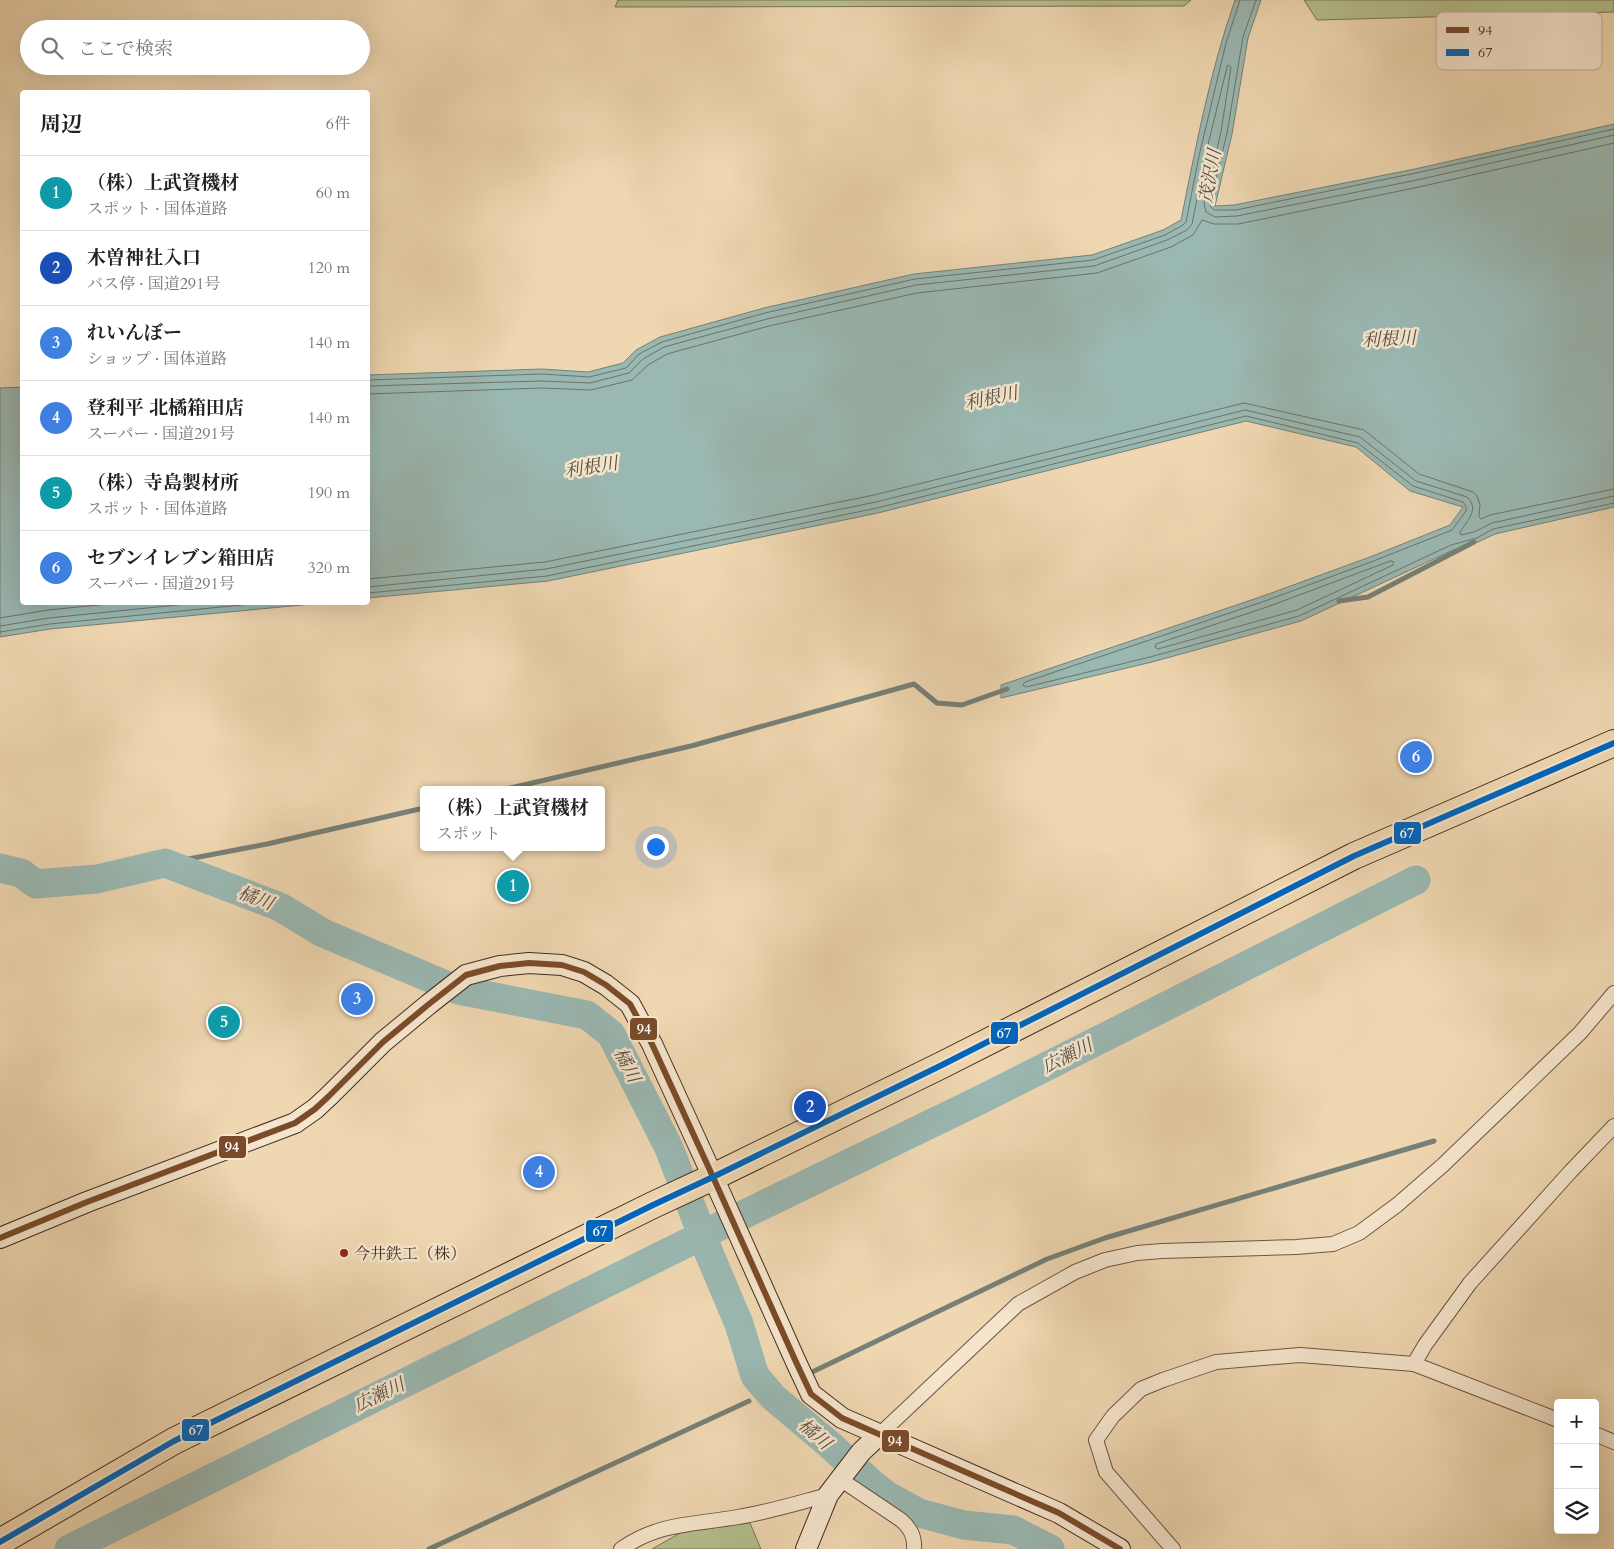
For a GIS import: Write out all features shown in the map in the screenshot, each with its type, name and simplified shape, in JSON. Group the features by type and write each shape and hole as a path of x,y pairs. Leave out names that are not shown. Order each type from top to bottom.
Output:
{"highway":[{"path":"0,1542 174,1441 942,1065 1354,856 1614,744"}],"street":[{"path":"0,1238 87,1202 295,1123 315,1109 383,1042 466,975 500,966 537,963 562,965 584,972 606,985 630,1004 652,1044 704,1181 726,1206 811,1394 842,1418 1059,1513 1120,1549"},
{"path":"806,1549 828,1495 861,1452 1018,1304 1075,1272 1106,1260 1137,1253 1333,1244 1359,1233 1443,1166 1580,1033 1614,992"},
{"path":"1414,1364 1425,1345 1470,1283 1614,1126"},
{"path":"1173,1549 1106,1472 1096,1440 1113,1416 1141,1389 1172,1377 1216,1362 1300,1355 1414,1364 1554,1418"},
{"path":"1599,1436 1614,1442"},
{"path":"842,1477 901,1520 912,1532 914,1549"},
{"path":"621,1549 631,1542 658,1530 680,1524 763,1512 828,1495"}],"green space":[{"path":"618,0 1191,0 1184,6 615,7"},
{"path":"1304,0 1614,0 1614,12 1436,12 1436,17 1317,20"},
{"path":"750,1523 761,1549 652,1549 682,1532"}],"water":[{"path":"1235,0 1261,0 1248,38 1232,134 1215,206 1234,205 1415,169 1614,124 1614,507 1495,534 1453,550 1301,621 1152,662 1001,698 1001,685 1263,596 1370,557 1450,525 1463,507 1410,491 1356,447 1246,421 878,513 548,581 370,598 370,375 542,369 588,372 623,363 636,350 660,337 764,308 914,274 1092,255 1163,230 1181,220 1211,81"},
{"path":"20,387 20,605 302,605 50,629 0,637 0,388"}],"waterway":[{"path":"1339,601 1368,597 1474,542"},
{"path":"519,786 691,746 914,684 937,703 962,705 1007,689"},
{"path":"157,865 267,844 420,809"},
{"name":"橘川","path":"0,868 21,873 36,884 97,879 165,863 280,907 323,933 458,990 587,1015 611,1034 669,1148 709,1253 739,1324 755,1376 773,1397 888,1496 919,1513 964,1525 1013,1530 1050,1549"},
{"name":"広瀬川","path":"716,1228 984,1098 1416,880"},
{"path":"806,1375 1047,1259 1105,1238 1434,1141"},
{"name":"広瀬川","path":"69,1549 689,1242"},
{"path":"429,1549 749,1401"}],"transit line":[{"name":"67","path":"0,1542 174,1441 942,1065 1354,856 1614,743"},
{"name":"94","path":"0,1238 87,1202 295,1123 315,1109 383,1042 466,975 500,966 529,963 562,965 584,972 606,985 630,1004 652,1044 811,1394 842,1418 1059,1513 1120,1549"}],"place":[{"name":"セブンイレブン箱田店","path":"1416,757"},
{"name":"（株）上武資機材","path":"513,886"},
{"name":"れいんぼー","path":"357,999"},
{"name":"（株）寺島製材所","path":"224,1022"},
{"name":"木曽神社入口","path":"810,1107"},
{"name":"登利平 北橘箱田店","path":"539,1172"},
{"name":"今井鉄工（株）","path":"344,1253"}],"water label":[{"name":"茂沢川","path":"1210,176"},
{"name":"利根川","path":"1389,339"},
{"name":"利根川","path":"991,398"},
{"name":"利根川","path":"591,467"}]}
